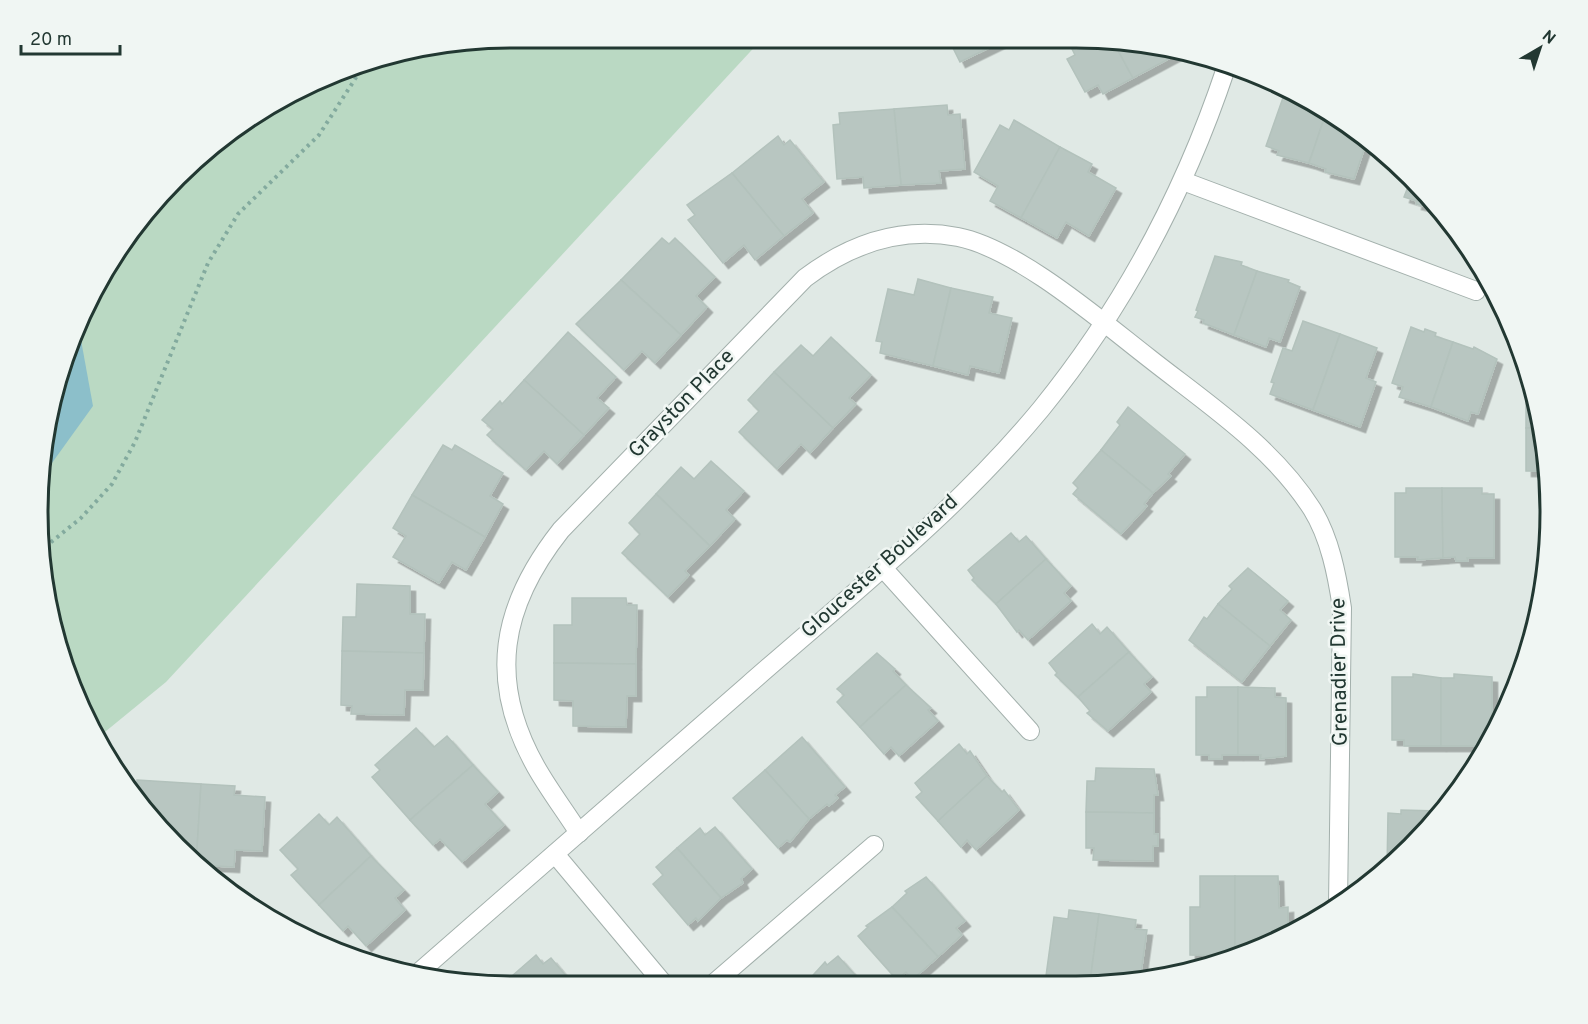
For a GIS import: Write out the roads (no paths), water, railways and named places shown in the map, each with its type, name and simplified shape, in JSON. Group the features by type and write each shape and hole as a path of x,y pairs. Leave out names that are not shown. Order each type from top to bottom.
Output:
{"street":[{"name":"Gloucester Boulevard","path":"424,968 883,568 1002,453 1040,410 1103,322 1140,262 1183,181 1224,73"},
{"path":"1183,181 1476,291"},
{"name":"Grayston Place","path":"579,833 536,768 513,712 506,681 506,652 509,627 516,604 528,575 561,530 784,299 828,261 851,248 898,235 935,234 959,237 1005,255 1103,322"},
{"name":"Grenadier Drive","path":"1103,322 1245,434 1295,485 1313,511 1326,540 1337,573 1342,608 1338,895"},
{"path":"883,568 1030,731"},
{"path":"722,976 874,845"},
{"path":"555,854 657,976"}],"water":[{"path":"81,340 93,406 51,465 64,392"}]}
